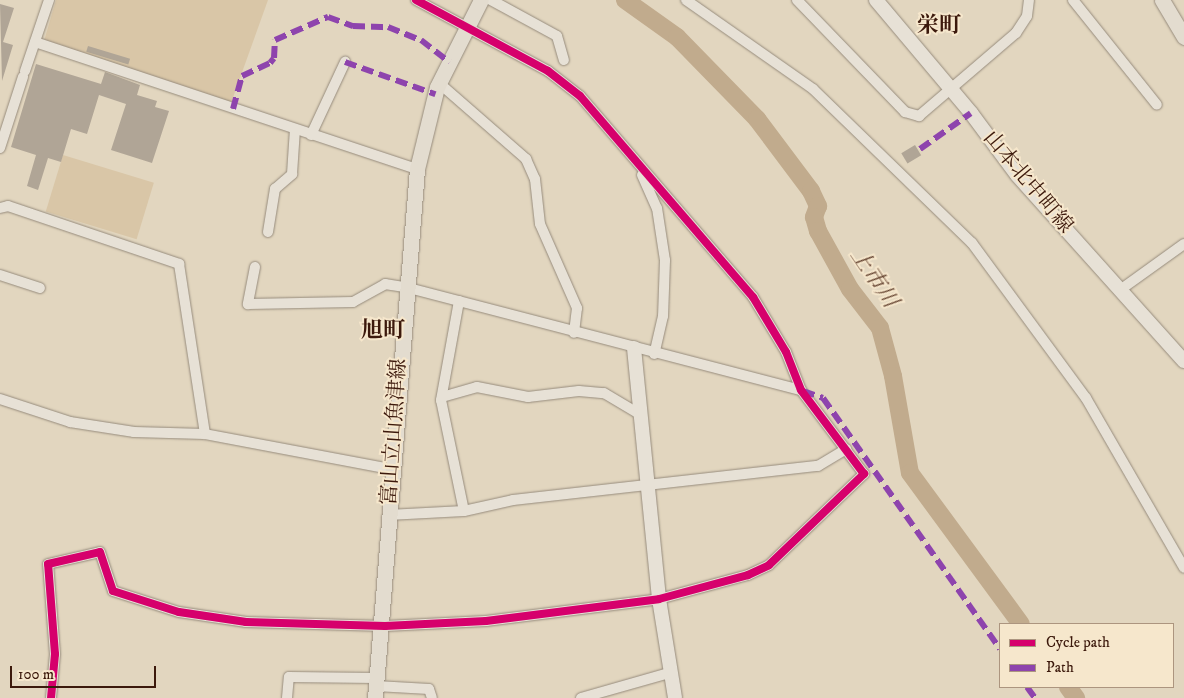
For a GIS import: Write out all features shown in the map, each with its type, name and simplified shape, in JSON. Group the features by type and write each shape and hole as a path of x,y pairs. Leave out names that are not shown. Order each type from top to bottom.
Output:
{"main road":[{"name":"富山立山魚津線","path":"376,687 405,287 417,169 428,114 439,83 481,0"},
{"name":"山本北中町線","path":"876,0 952,91 1017,175 1184,361"},
{"path":"1162,0 1184,36"},
{"path":"634,348 659,599 669,673 675,698"}],"street":[{"path":"0,148 49,0"},
{"path":"51,698 56,654 48,564 100,552 113,591 179,612 246,622 379,625 486,621 659,599 721,584 769,565 864,474 801,390 786,352 753,297 580,96 548,71 416,0"},
{"path":"491,0 557,36 564,60"},
{"path":"797,0 905,112 919,116 952,91 1016,33 1027,16 1029,0"},
{"path":"1072,0 1157,105"},
{"path":"692,2 814,89 972,243 1086,398 1184,568"},
{"path":"35,42 417,169"},
{"path":"311,135 345,62"},
{"path":"439,83 526,159 535,179 540,224 577,308 574,333"},
{"path":"268,232 275,188 292,174 295,129"},
{"path":"638,165 657,208 664,260 663,316 654,354"},
{"path":"0,208 8,206 179,264 205,434"},
{"path":"1120,290 1184,244"},
{"path":"255,267 248,304 353,302 384,284 405,287 654,354 801,390"},
{"path":"0,275 40,288"},
{"path":"459,301 442,397 464,511"},
{"path":"442,397 477,387 528,397 579,391 604,393 641,415"},
{"path":"0,399 70,422 134,432 205,434 391,469"},
{"path":"388,515 464,511 514,500 818,466 846,449"},
{"path":"581,698 669,673"},
{"path":"287,698 289,677 376,687 430,690 432,698"}],"shaded area":[{"path":"56,0 268,0 231,103 44,41"},
{"path":"63,155 154,183 137,239 46,211"}],"building":[{"path":"0,4 14,8 3,42 13,45 2,81"},
{"path":"88,46 130,59 128,65 86,52"},
{"path":"36,64 101,84 105,72 140,85 137,95 157,101 155,107 169,111 152,163 111,150 126,104 99,95 87,134 71,129 61,162 48,158 38,190 27,186 36,155 11,147"},
{"path":"915,145 921,155 907,164 901,153"}],"waterway":[{"name":"上市川","path":"625,0 677,37 757,119 811,191 818,206 814,217 818,231 850,289 880,328 893,376 910,473 1020,623"},
{"name":"上市川","path":"1069,688 1076,698"}],"marked path":[{"path":"233,109 242,76 270,63 274,58 275,40 328,17 353,26 388,27 421,40 449,62"},
{"path":"345,62 435,94"},
{"path":"920,149 971,113"},
{"path":"803,391 823,398 999,648"},
{"path":"1028,688 1035,698"}],"cycle path":[{"path":"51,698 55,654 48,564 100,552 113,591 179,612 246,622 385,626 486,621 659,599 748,575 769,565 864,474 801,390 786,352 753,297 580,96 548,71 416,0"}],"district":[{"name":"栄町","path":"939,26"},
{"name":"旭町","path":"383,331"}]}
